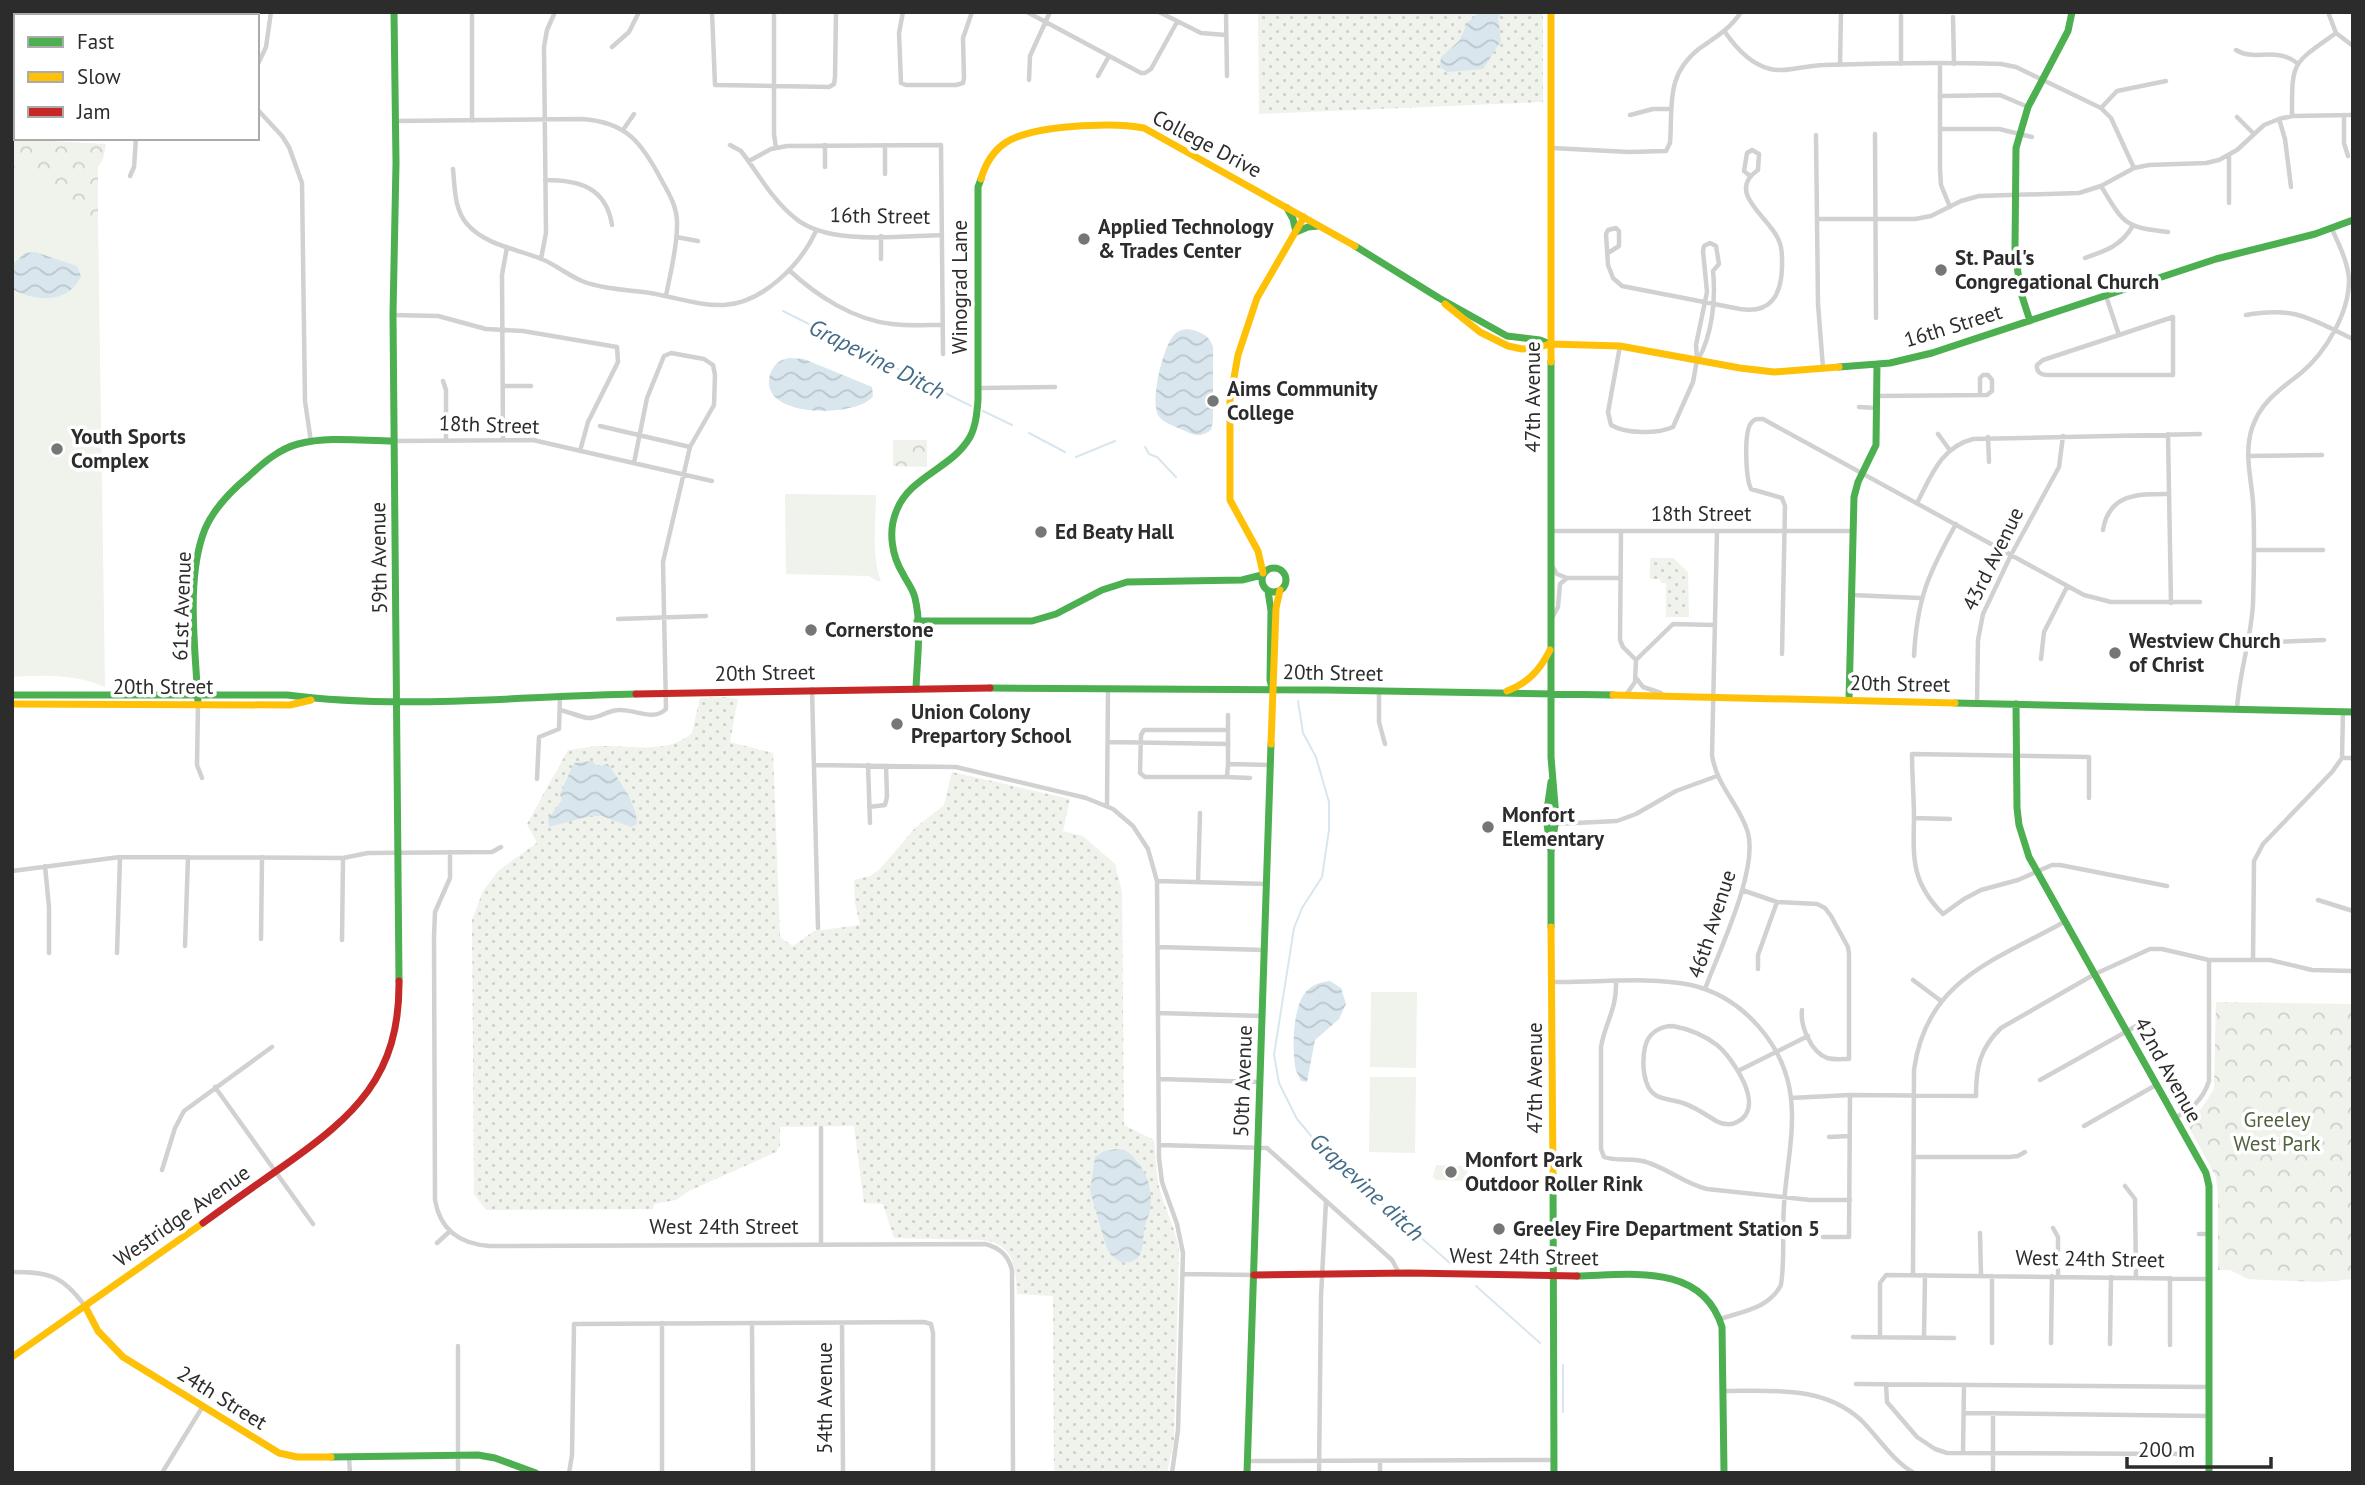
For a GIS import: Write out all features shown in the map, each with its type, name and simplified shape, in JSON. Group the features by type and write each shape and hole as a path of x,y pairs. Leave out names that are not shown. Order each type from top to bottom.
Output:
{"main road":[{"name":"59th Avenue","path":"365,1095 386,1060 397,1017 399,987 393,315 394,12"},
{"name":"47th Avenue","path":"1551,12 1551,782 1555,791 1555,841 1551,852"},
{"path":"2030,321 2020,290 2015,162 2019,134 2028,107 2068,31 2072,12"},
{"name":"College Drive","path":"977,206 983,169 998,148 1013,138 1029,132 1135,126 1153,131 1384,262 1439,298 1460,318 1502,344 1518,348 1542,348 1550,344"},
{"name":"Winograd Lane","path":"916,621 911,584 893,552 892,530 900,501 908,490 921,478 951,460 965,445 976,421 977,206"},
{"path":"1286,207 1296,232"},
{"path":"1242,580 1266,589 1280,590 1285,583 1285,575 1280,569 1273,567 1258,551 1230,500 1230,400 1238,355 1257,298 1304,217"},
{"name":"16th Street","path":"1550,344 1620,346 1759,371 1877,364 1924,356 2216,259 2332,229 2353,220"},
{"path":"1296,232 1319,226"},
{"path":"1849,700 1854,496 1876,445 1877,364"},
{"name":"18th Street","path":"266,460 296,445 311,442 394,441"},
{"name":"61st Avenue","path":"198,704 196,587 197,561 204,531 234,490 266,460"},
{"path":"1258,551 1266,589"},
{"path":"916,689 916,621 1032,621 1049,618 1112,585 1127,582 1242,580 1263,574 1273,567"},
{"name":"50th Avenue","path":"1266,589 1271,611 1270,680 1273,690"},
{"name":"50th Avenue","path":"1247,1473 1276,603 1280,590"},
{"path":"1502,693 1533,678 1542,668 1551,649"},
{"name":"20th Street","path":"12,704 35,699 198,695 287,695 313,699 398,702 811,690 1108,688 1551,693 2353,712"},
{"name":"20th Street","path":"12,695 35,699 198,704 290,705 313,699"},
{"name":"42nd Avenue","path":"2016,704 2017,808 2019,825 2029,857 2206,1173 2209,1186 2209,1473"},
{"name":"47th Avenue","path":"1551,782 1547,791 1547,841 1551,852 1553,1473"},
{"name":"Westridge Avenue","path":"12,1357 338,1126 365,1095"},
{"name":"West 24th Street","path":"1254,1275 1322,1273 1654,1277 1683,1282 1698,1290 1708,1299 1720,1319"},
{"name":"24th Street","path":"85,1306 98,1331 114,1350 279,1453 297,1457 491,1457 536,1473"},
{"path":"1720,1319 1724,1473"}],"street":[{"path":"259,62 266,47 271,12"},
{"path":"471,12 472,121"},
{"path":"541,259 546,233 544,47 547,30 555,12"},
{"path":"612,47 629,32 639,12"},
{"path":"712,12 715,85 829,87 834,84 836,12"},
{"path":"774,12 776,148"},
{"path":"903,12 900,33 901,83 956,85 963,83 963,38 972,12"},
{"path":"1027,12 1136,71 1146,73 1151,69 1177,22"},
{"path":"1029,80 1030,56 1050,12"},
{"path":"1159,12 1201,33 1226,35"},
{"path":"1226,12 1227,76"},
{"path":"1552,148 1666,151 1670,143 1672,88 1686,62 1700,48 1725,32 1741,12"},
{"path":"1840,65 1841,12"},
{"path":"2328,12 2336,33 2353,46"},
{"path":"1901,16 1901,64"},
{"path":"1953,17 1954,64"},
{"path":"1725,32 1753,62 1771,69 1901,64 2016,66 2101,108 2116,126 2134,168"},
{"path":"2292,116 2293,76 2297,63 2336,33"},
{"path":"2236,50 2244,54 2280,54 2297,63"},
{"path":"1098,76 1109,56"},
{"path":"1941,64 1941,185 1950,207"},
{"path":"2101,108 2117,91 2165,81"},
{"path":"1941,96 2000,95 2028,107"},
{"path":"1630,115 1653,109 1670,109"},
{"path":"259,111 289,147 302,183 305,401 311,442"},
{"path":"623,130 634,114"},
{"path":"2344,115 2344,143 2348,156"},
{"path":"1817,219 1926,218 1961,201 1979,196 2079,193 2101,186 2134,168 2206,163 2229,156 2253,133 2279,119 2292,116 2353,115"},
{"path":"2237,117 2253,133"},
{"path":"2279,119 2285,139 2291,187"},
{"path":"395,121 593,120 623,130 648,154 672,198 677,226 666,296"},
{"path":"1940,129 1999,130 2032,137"},
{"path":"1875,134 1876,318"},
{"path":"1816,135 1818,304 1824,369"},
{"path":"130,176 134,167 136,140"},
{"name":"16th Street","path":"730,145 741,151 784,208 804,225 816,231 837,236 942,235"},
{"path":"825,145 825,167"},
{"path":"749,161 776,148 825,145 941,145 943,354"},
{"path":"885,145 885,174"},
{"path":"1608,253 1619,246 1619,231 1616,228 1608,230 1606,247 1610,273 1622,286 1749,311 1763,308 1774,299 1781,284 1781,244 1751,203 1747,191 1750,176 1758,170 1759,154 1752,150 1746,153 1745,158 1745,171 1750,176"},
{"path":"2229,156 2229,203"},
{"path":"453,169 456,202 465,222 478,234 541,259 583,281 712,304 734,303 768,287 790,271 809,246 816,231"},
{"path":"545,180 572,181 591,189 610,212 612,225"},
{"path":"2101,186 2119,215 2132,227 2168,232"},
{"path":"2085,258 2115,246 2132,227"},
{"path":"2237,709 2253,607 2253,501 2248,456 2253,426 2261,409 2275,392 2307,367 2322,351 2344,307 2351,280 2332,229"},
{"path":"881,236 881,259"},
{"path":"676,237 698,241"},
{"path":"1620,346 1608,412 1611,425 1620,430 1665,431 1674,428 1693,382 1697,360 1696,345 1706,303 1703,251 1704,246 1710,243 1716,246 1719,264 1713,271 1705,272"},
{"path":"503,440 502,270 507,247"},
{"path":"790,271 819,294 863,317 892,324 943,325"},
{"path":"1697,360 1706,346 1715,293 1713,271"},
{"path":"2106,296 2119,335"},
{"path":"2246,315 2275,311 2297,313 2353,339"},
{"path":"393,315 438,316 486,329 523,331 615,346 618,349 618,362 588,422 580,451"},
{"path":"2173,317 2172,375 2042,375 2038,371 2037,365 2043,360 2119,335 2173,317"},
{"path":"560,710 590,719 620,709 650,716 666,709 663,562 690,447 714,405 714,368 708,360 669,354 661,362 647,398 634,463"},
{"path":"1877,396 1980,395 1989,394 1992,378 1986,374 1980,378 1980,395"},
{"path":"443,382 446,390 446,440"},
{"path":"1980,385 1992,385"},
{"path":"503,386 531,386"},
{"path":"978,388 1055,387"},
{"path":"1859,407 1878,408"},
{"path":"1782,654 1785,506 1782,498 1751,489 1747,481 1748,431 1754,421 1763,419 2067,587 2101,601 2200,602"},
{"path":"600,426 690,447"},
{"path":"1938,434 1949,449"},
{"path":"2168,434 2171,603"},
{"path":"1917,503 1942,457 1962,441 1988,438 2200,434"},
{"name":"43rd Avenue","path":"1977,703 1980,628 1987,602 2059,467 2063,436"},
{"path":"1988,438 1989,462"},
{"name":"18th Street","path":"394,441 533,440 712,481"},
{"path":"2248,456 2322,455"},
{"path":"2104,530 2105,518 2123,500 2138,494 2169,494"},
{"path":"1914,656 1920,598 1956,524"},
{"name":"18th Street","path":"1550,531 1852,531"},
{"path":"1621,531 1619,640 1636,660 1636,679 1626,695"},
{"name":"46th Avenue","path":"1717,531 1712,755 1717,776 1748,832 1750,859 1742,890 1705,989 1743,1011 1763,1031 1777,1052 1791,1098 1792,1122 1784,1198 1781,1285 1765,1304 1720,1319"},
{"path":"1852,541 1863,541"},
{"path":"2254,550 2323,550"},
{"path":"1550,562 1557,574 1567,578 1620,578"},
{"path":"1551,620 1559,607 1559,586 1567,578"},
{"path":"2041,659 2044,632 2067,587"},
{"path":"1851,595 1920,598"},
{"path":"618,619 706,616"},
{"path":"1636,660 1673,624 1714,625"},
{"path":"2249,639 2273,642 2324,640"},
{"path":"1636,679 1639,684 1652,691 1674,696"},
{"path":"1107,806 1108,688"},
{"path":"811,690 818,928"},
{"path":"1379,692 1379,722 1385,744"},
{"path":"537,779 539,737 559,729 560,696"},
{"name":"61st Avenue","path":"198,704 197,765 202,778"},
{"path":"2253,960 2253,867 2256,855 2342,758 2343,711"},
{"path":"1227,777 1228,715"},
{"path":"1228,730 1144,730 1141,735 1140,773 1145,777 1250,778"},
{"path":"1108,742 1228,744"},
{"path":"2089,798 2089,757 1912,754 1915,870 1925,894 1943,914 1981,890 2018,880 2052,865 2167,886"},
{"path":"2342,758 2353,758"},
{"path":"1228,764 1271,765"},
{"path":"814,765 956,767 1086,797 1123,816 1141,836 1153,860 1157,881 1159,1145 1162,1182 1182,1240 1184,1274 1178,1430 1172,1473"},
{"path":"868,765 870,823"},
{"path":"869,807 884,805 887,797 886,765"},
{"path":"1555,824 1617,821 1636,814 1676,791 1717,776"},
{"path":"1198,882 1200,813"},
{"path":"1914,818 1950,819"},
{"path":"12,871 120,857 343,858 368,853 492,852 501,846"},
{"path":"437,1243 449,1232 435,1200 434,937 435,912 450,878 450,852"},
{"path":"117,953 120,857"},
{"path":"185,946 188,857"},
{"path":"261,939 262,857"},
{"path":"342,940 343,858"},
{"path":"45,866 49,907 49,954"},
{"path":"1157,881 1267,884"},
{"path":"1742,890 1777,902 1820,905 1831,916 1848,947 1849,1059 1822,1056 1805,1037 1801,1010"},
{"path":"2318,900 2353,911"},
{"path":"1758,969 1758,955 1777,902"},
{"path":"1913,1275 1914,1095 1917,1053 1925,1027 1941,1001 1966,978 2064,922"},
{"path":"1158,947 1265,950"},
{"path":"1791,1098 1850,1095 1976,1096 1976,1071 1980,1055 2001,1028 2095,974 2150,949 2162,949 2209,960 2270,960 2312,970 2353,971"},
{"path":"2175,1118 2198,1103 2206,1092 2209,1081 2209,960"},
{"path":"1913,980 1941,1001"},
{"path":"1552,982 1666,982 1705,989"},
{"path":"1616,982 1617,998 1603,1034 1601,1047 1601,1149 1604,1157 1610,1160 1646,1161 1695,1187 1784,1198 1850,1200"},
{"path":"1158,1013 1263,1016"},
{"path":"2040,1080 2147,1020"},
{"path":"1673,1026 1688,1030 1717,1045 1738,1071 1746,1091 1747,1111 1738,1122 1724,1124 1695,1108 1657,1097 1649,1090 1645,1077 1646,1045 1652,1034 1663,1027 1673,1026"},
{"path":"1738,1071 1805,1037"},
{"path":"162,1170 179,1118 189,1106 272,1046"},
{"path":"1159,1079 1260,1082"},
{"path":"2084,1126 2156,1085"},
{"path":"215,1087 313,1224"},
{"path":"1823,1237 1849,1237 1850,1095"},
{"path":"821,1128 821,1244"},
{"path":"1829,1137 1850,1136"},
{"path":"1159,1145 1267,1148 1392,1260 1399,1274"},
{"path":"1915,1157 2009,1157 2025,1152"},
{"path":"2186,1157 2194,1152"},
{"path":"2125,1186 2135,1199 2136,1277"},
{"path":"1319,1473 1322,1273 1326,1200"},
{"path":"2051,1343 2058,1237 2053,1228"},
{"name":"West 24th Street","path":"449,1232 467,1242 490,1246 985,1244 1001,1251 1007,1257 1012,1270 1013,1473"},
{"path":"1980,1233 1981,1275"},
{"path":"2199,1234 2208,1234"},
{"name":"24th Street","path":"12,1272 52,1275 72,1289 85,1306"},
{"name":"West 24th Street","path":"1184,1274 1254,1275"},
{"name":"West 24th Street","path":"1880,1337 1881,1283 1886,1275 2209,1279"},
{"path":"1924,1337 1925,1275"},
{"path":"1992,1276 1992,1343"},
{"path":"2110,1344 2111,1277"},
{"path":"2170,1278 2170,1345"},
{"path":"662,1323 662,1473"},
{"path":"752,1323 753,1473"},
{"path":"569,1473 572,1455 574,1324 842,1323 931,1324 933,1473"},
{"name":"54th Avenue","path":"842,1323 843,1473"},
{"path":"1853,1337 1954,1338"},
{"path":"458,1346 458,1473"},
{"path":"1856,1384 2208,1387"},
{"path":"1886,1384 1887,1402 1917,1437 1935,1449 1951,1453 2190,1454"},
{"path":"1963,1453 1964,1385"},
{"path":"1723,1391 1797,1391 1826,1398 1862,1422 1894,1458 1914,1473"},
{"path":"162,1473 203,1406"},
{"path":"1964,1413 2208,1416"},
{"path":"1993,1413 1993,1473"},
{"path":"349,1457 350,1473"},
{"path":"1248,1461 1553,1460"},
{"path":"1380,1461 1380,1473"}],"green space":[{"path":"1258,12 1543,12 1543,102 1259,114"},
{"path":"12,124 14,140 106,144 98,167 98,221 25,172 12,170"},
{"name":"Youth Sports Complex","path":"12,170 25,172 98,221 105,687 71,678 12,677"},
{"path":"893,440 927,440 927,467 893,466"},
{"path":"785,494 876,495 875,550 881,581 869,576 786,574"},
{"path":"1650,558 1673,558 1688,572 1689,617 1666,617 1666,583 1661,583 1660,579 1650,579"},
{"path":"700,698 738,699 730,742 773,753 780,935 793,946 814,931 860,925 854,880 870,876 880,869 915,828 944,805 952,772 1070,799 1063,831 1083,836 1115,864 1122,892 1124,1125 1154,1140 1160,1191 1179,1251 1174,1441 1167,1473 1054,1473 1053,1296 1017,1294 1016,1275 1011,1258 1007,1251 992,1242 894,1238 883,1204 864,1203 854,1126 780,1127 780,1146 776,1152 689,1191 676,1200 654,1204 653,1209 486,1210 474,1194 472,920 483,891 499,870 537,843 527,824 568,750 597,746 660,747 672,744 692,733"},
{"path":"1371,992 1417,992 1416,1068 1370,1067"},
{"name":"Greeley West Park","path":"2216,1002 2353,1004 2353,1279 2321,1282 2248,1279 2230,1270 2218,1270 2216,1177 2186,1122 2186,1119 2201,1109 2214,1089"},
{"path":"1370,1077 1416,1077 1415,1153 1369,1152"},
{"name":"Monfort Park Outdoor Roller Rink","path":"1436,1165 1468,1167 1467,1178 1465,1181 1436,1180 1433,1177"}],"water":[{"path":"1480,12 1501,12 1498,18 1501,41 1483,69 1447,72 1440,67 1441,57 1459,41 1468,22"},
{"path":"35,252 77,266 81,276 76,285 68,292 51,298 31,296 12,289 12,265 25,253"},
{"path":"1187,329 1203,334 1213,347 1213,421 1211,430 1201,435 1166,423 1158,415 1156,408 1159,374 1165,351 1175,334"},
{"path":"789,358 804,359 872,387 873,396 864,403 831,411 793,407 779,400 770,389 773,368"},
{"path":"592,761 598,766 608,764 631,800 637,824 631,827 602,816 590,816 549,827 548,819 562,800 560,794 574,763"},
{"path":"1330,981 1341,988 1346,1004 1339,1019 1315,1040 1307,1082 1301,1081 1295,1067 1294,1048 1298,1008 1310,988"},
{"path":"1104,1151 1127,1151 1140,1165 1151,1196 1140,1254 1130,1262 1122,1263 1111,1255 1106,1246 1090,1191 1095,1157"}],"waterway":[{"name":"Grapevine Ditch","path":"783,311 971,406"},
{"name":"Grapevine ditch","path":"983,411 1012,425"},
{"name":"Grapevine ditch","path":"1029,433 1065,452"},
{"name":"Grapevine ditch","path":"1076,457 1115,441"},
{"name":"Grapevine ditch","path":"1145,447 1149,454 1157,457 1176,477"},
{"name":"Grapevine ditch","path":"1298,701 1303,733 1316,757 1329,802 1329,830 1322,877 1302,908 1294,928 1274,1055 1279,1083 1297,1119 1327,1155 1451,1264"},
{"name":"Grapevine ditch","path":"1476,1286 1540,1343"},
{"name":"Grapevine ditch","path":"1563,1365 1563,1412"}],"traffic: fast":[{"path":"394,12 396,163 393,315 399,981"},
{"path":"2030,321 2020,290 2015,248 2016,148 2028,107 2068,31 2072,12"},
{"path":"916,689 917,609 913,592 896,560 892,528 902,500 920,481 962,448 975,424 978,400 978,187 981,179"},
{"path":"1287,208 1296,232 1318,226"},
{"path":"1839,367 1890,363 1932,353 2216,259 2315,234 2353,220"},
{"path":"1355,246 1507,336 1540,340 1550,344"},
{"path":"1551,362 1551,757 1556,817 1551,852 1551,927"},
{"path":"1849,700 1854,497 1858,482 1876,445 1877,364"},
{"path":"198,704 193,615 195,570 205,529 218,507 260,466 291,446 334,440 394,441"},
{"path":"1274,568 1283,571 1286,580 1283,589 1274,592 1265,589 1262,580 1265,571 1274,568"},
{"path":"917,621 1032,621 1056,614 1102,590 1127,582 1242,580 1262,575"},
{"path":"1268,591 1271,611 1272,688"},
{"path":"990,688 1613,695"},
{"path":"12,695 287,695 418,702 636,694"},
{"path":"1955,703 2353,712"},
{"path":"2016,704 2017,808 2019,825 2029,857 2206,1173 2209,1186 2209,1473"},
{"path":"1247,1473 1271,744"},
{"path":"1551,782 1546,817 1551,852"},
{"path":"1553,1175 1554,1473"},
{"path":"1577,1276 1619,1274 1662,1277 1681,1282 1698,1291 1712,1306 1722,1327 1724,1473"},
{"path":"331,1457 478,1455 495,1458 536,1473"}],"traffic: slow":[{"path":"1551,12 1551,362"},
{"path":"981,179 996,150 1017,137 1073,126 1113,125 1144,128 1355,246"},
{"path":"1263,573 1258,551 1230,500 1230,400 1238,355 1257,298 1304,217"},
{"path":"1445,304 1480,332 1508,346 1522,349 1550,344 1620,346 1774,372 1839,367"},
{"path":"1271,744 1276,608 1280,590"},
{"path":"1507,691 1533,675 1550,650"},
{"path":"1613,695 1955,703"},
{"path":"12,704 290,705 311,700"},
{"path":"1551,927 1553,1175"},
{"path":"12,1357 203,1223"},
{"path":"85,1306 98,1331 123,1357 279,1453 297,1457 331,1457"}],"traffic: jam":[{"path":"636,694 990,688"},
{"path":"203,1223 308,1148 351,1111 382,1068 397,1014 399,981"},
{"path":"1254,1275 1409,1273 1577,1276"}],"place":[{"name":"Applied Technology & Trades Center","path":"1084,239"},
{"name":"St. Paul's Congregational Church","path":"1941,270"},
{"name":"Aims Community College","path":"1213,401"},
{"name":"Youth Sports Complex","path":"57,449"},
{"name":"Ed Beaty Hall","path":"1041,532"},
{"name":"Cornerstone","path":"811,630"},
{"name":"Westview Church of Christ","path":"2115,653"},
{"name":"Union Colony Prepartory School","path":"897,724"},
{"name":"Monfort Elementary","path":"1488,827"},
{"name":"Monfort Park Outdoor Roller Rink","path":"1451,1172"},
{"name":"Greeley Fire Department Station 5","path":"1499,1229"}]}
